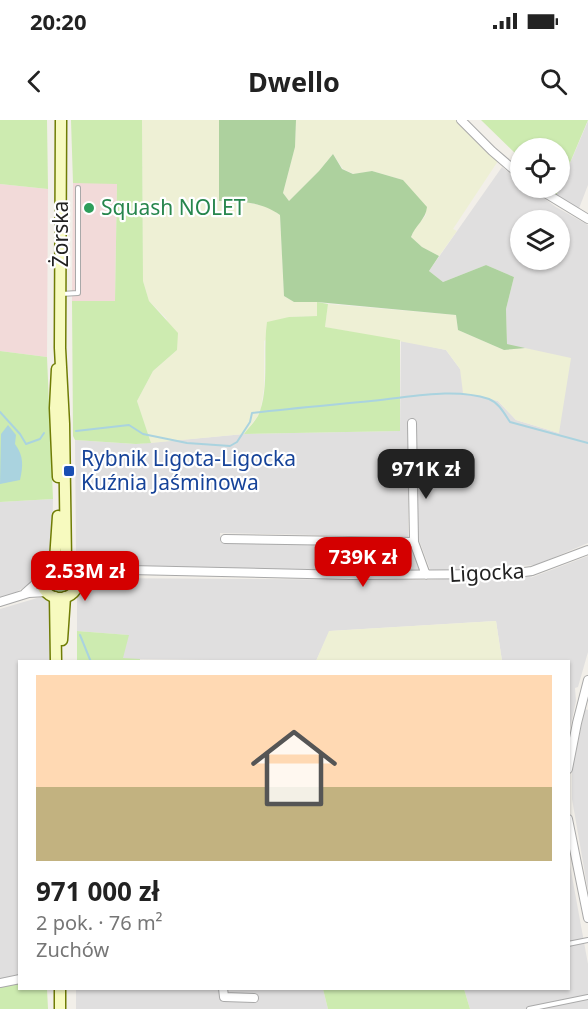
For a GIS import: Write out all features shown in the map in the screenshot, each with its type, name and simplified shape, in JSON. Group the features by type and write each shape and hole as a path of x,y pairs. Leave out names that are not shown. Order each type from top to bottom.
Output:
{"main road":[{"name":"Żorska","path":"60,560 55,382 60,348 62,120"},
{"path":"56,595 75,591 79,582 78,570 72,563 60,560 46,566 41,579 56,595 62,660"},
{"path":"56,595 56,660"},
{"path":"60,990 60,1009"}],"street":[{"path":"461,120 510,166"},
{"path":"553,198 588,219"},
{"path":"412,423 414,542 426,575"},
{"path":"225,539 414,542"},
{"name":"Ligocka","path":"78,570 115,568 426,575 522,573 588,550"},
{"name":"Ligocka","path":"79,582 130,570"},
{"path":"22,595 41,579"},
{"path":"0,602 22,595 56,595"},
{"path":"570,759 588,680"},
{"path":"570,829 588,918"},
{"path":"0,983 18,979"},
{"path":"223,990 224,997 254,998"}],"lane":[{"path":"60,294 78,293 78,188"},
{"path":"570,944 588,940"},
{"path":"529,1009 588,997"}],"shaded area":[{"path":"588,121 588,185 578,211 559,198 570,198 570,163"},
{"path":"502,167 510,173 510,198 544,198 561,210 510,210 510,270 570,270 570,215 588,225 588,543 536,565 431,572 417,535 417,422 409,422 408,537 220,533 221,543 412,546 423,572 88,568 76,552 75,440 136,444 244,434 400,431 401,340 446,350 460,369 489,398 498,401 516,420 559,433 507,344 506,309 514,277 486,265 443,282 429,271"},
{"path":"73,183 117,183 115,301 72,301"},
{"path":"0,184 48,189 47,357 0,351"},
{"path":"53,499 52,553 41,563 37,579 0,600 0,502"},
{"path":"588,556 588,652 578,687 575,688 576,701 570,728 570,660 502,660 496,621 330,631 316,660 122,659 128,635 77,631 77,597 86,590 89,578 428,580 537,573 530,578"},
{"path":"44,596 52,601 54,660 18,660 18,975 0,979 0,609"},
{"path":"585,709 588,710 588,891 572,799 572,771"},
{"path":"570,865 588,964 588,1009 470,1009 464,990 570,990"},
{"path":"76,990 323,990 328,1009 76,1009"}],"green space":[{"path":"0,120 47,120 48,189 0,184"},
{"path":"71,120 142,120 143,281 149,301 178,333 177,350 153,371 137,401 151,443 75,440 73,436 72,301 115,301 117,184 73,183"},
{"path":"142,120 219,120 219,201 245,202 269,207 280,215 284,296 294,302 317,302 317,316 289,317 264,341 264,388 260,413 244,434 151,443 137,401 153,371 177,350 166,318 149,301 143,281"},
{"path":"219,120 296,120 295,147 283,193 289,201 333,154 342,169 353,174 372,171 403,180 427,207 425,215 411,237 422,247 439,256 429,271 443,282 486,265 514,277 506,309 507,344 525,348 504,350 458,330 456,315 317,302 294,302 284,296 280,215 258,205 219,201"},
{"path":"296,120 456,120 498,161 453,229 457,231 439,256 422,247 411,237 426,215 403,180 372,171 354,174 343,169 333,154 289,201 283,193 295,147"},
{"path":"481,120 588,120 570,163 570,138 510,138 510,148"},
{"path":"317,302 328,304 325,327 400,340 400,431 244,434 257,417 263,401 267,322 289,317 317,316"},
{"path":"328,304 456,315 458,330 504,350 525,348 571,358 559,433 516,420 498,401 463,393 460,369 446,350 325,327"},
{"path":"0,351 47,357 53,499 0,502"},
{"path":"61,566 70,570 74,579 70,588 61,592 52,588 48,579 52,570"},
{"path":"496,621 502,660 316,660 329,631"},
{"path":"77,631 129,635 123,658 140,659 140,660 77,660"},
{"path":"18,982 18,990 47,990 48,1009 0,1009 0,986"},
{"path":"323,990 464,990 470,1009 328,1009"}],"water":[{"path":"8,425 16,435 15,444 21,457 22,470 20,480 0,484 1,434"}],"waterway":[{"path":"76,431 129,425 143,434 187,443 230,446 237,442 250,422 252,413 430,394 460,394 493,401 510,422 588,443"},
{"path":"0,412 26,444 40,439 44,433"},
{"path":"80,635 90,660"}],"place":[{"name":"Squash NOLET","path":"89,208"},
{"name":"Rybnik Ligota-Ligocka Kuźnia Jaśminowa","path":"69,471"}]}
